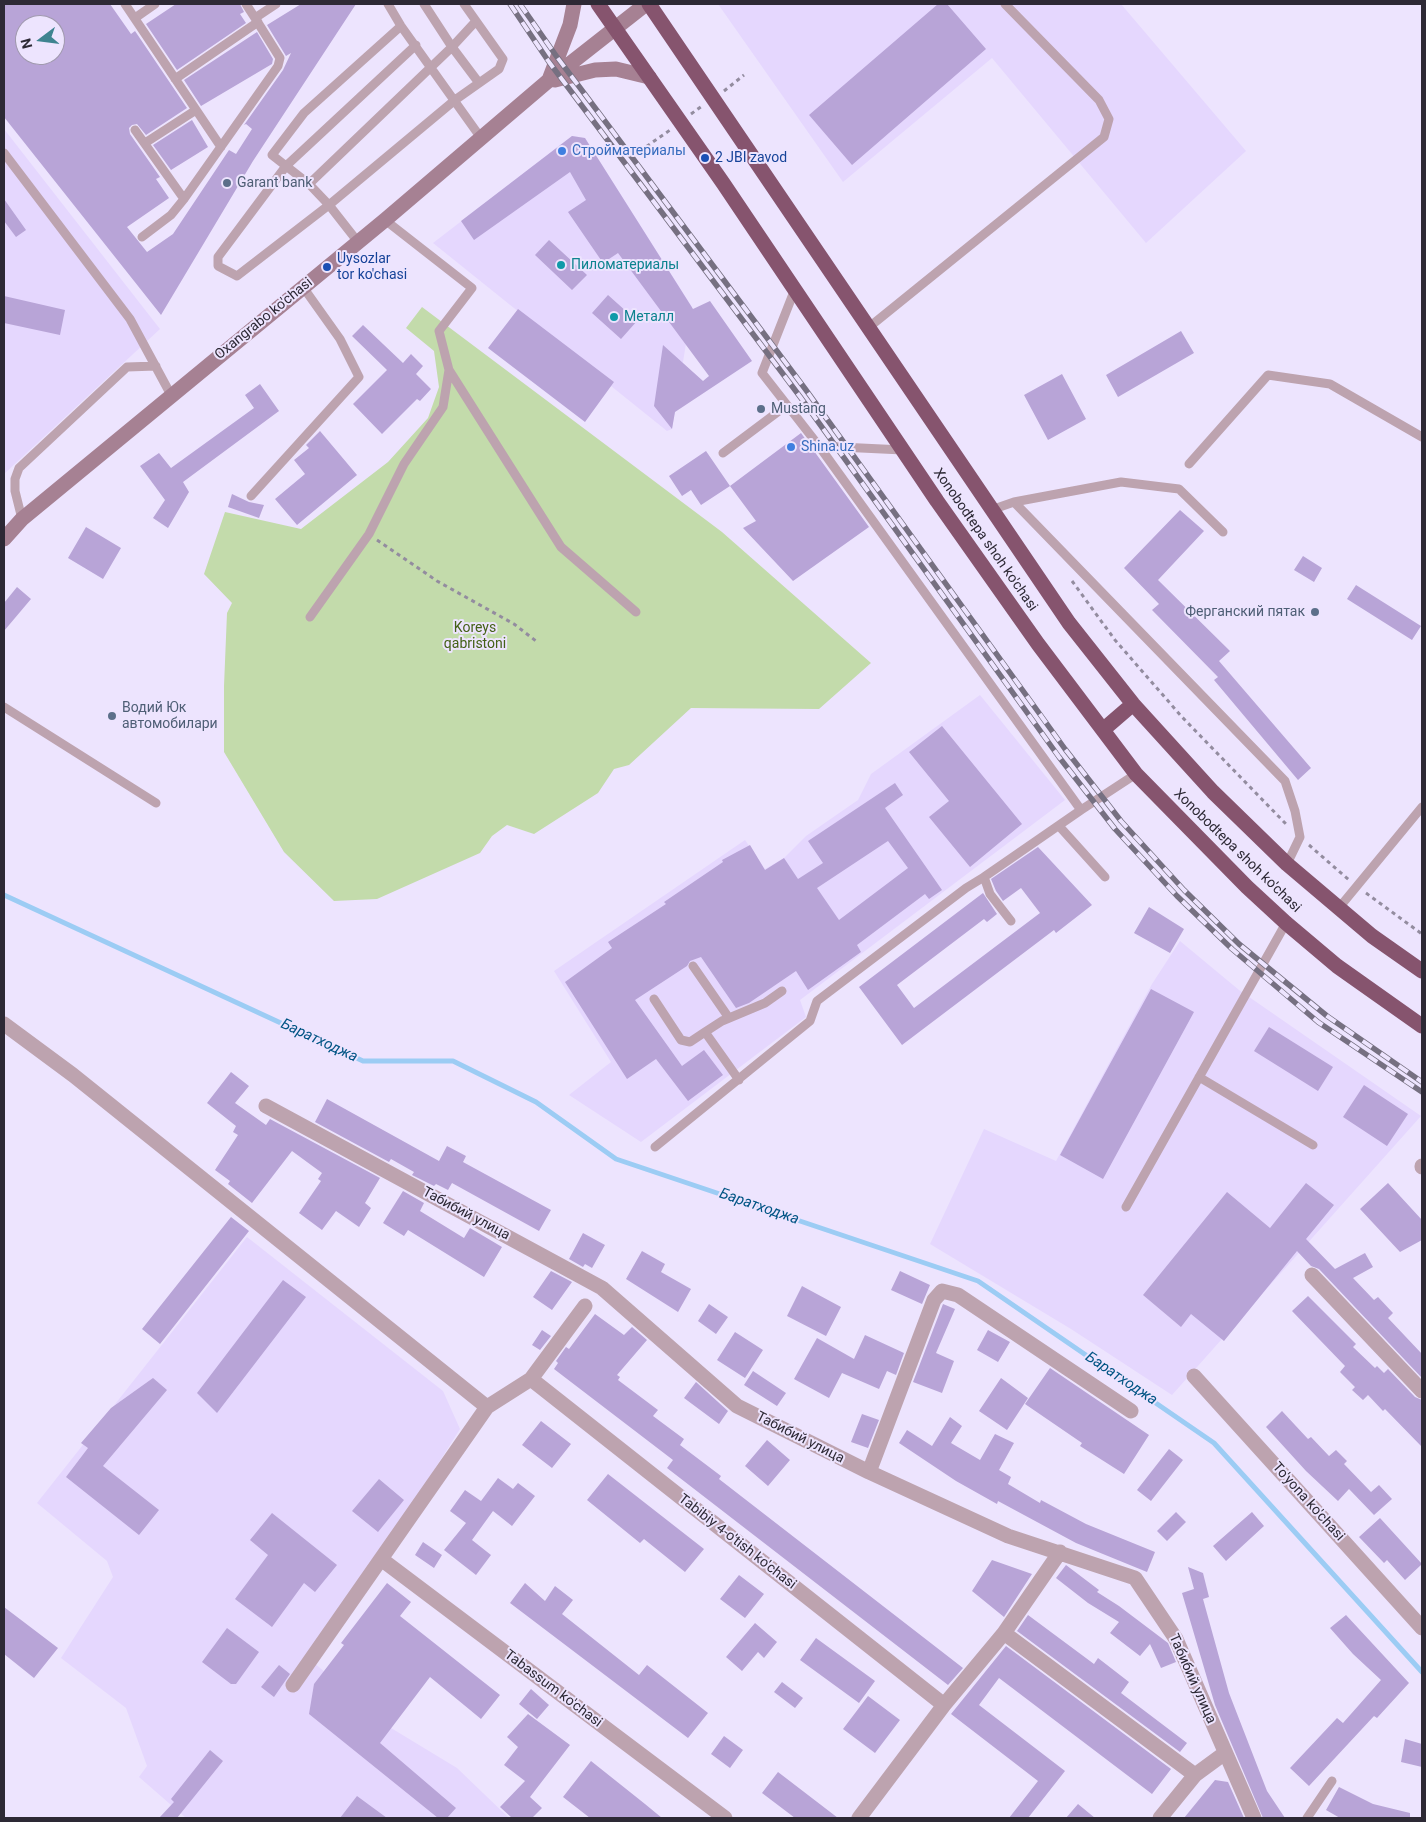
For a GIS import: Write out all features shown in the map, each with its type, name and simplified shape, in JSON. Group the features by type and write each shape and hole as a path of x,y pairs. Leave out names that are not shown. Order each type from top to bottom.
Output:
{"highway":[{"name":"Xonobodtepa shoh ko'chasi","path":"598,4 1038,644 1104,729 1136,774 1286,923 1337,966 1422,1026"},
{"name":"Xonobodtepa shoh ko'chasi","path":"647,4 1069,623 1133,704 1213,792 1287,864 1372,936 1422,971"},
{"path":"1104,729 1133,704"}],"main road":[{"name":"Oxangrabo ko'chasi","path":"548,81 570,25 574,4"},
{"name":"Oxangrabo ko'chasi","path":"4,538 22,519 358,242 548,81 647,4"},
{"name":"Oxangrabo ko'chasi","path":"548,81 594,70 616,69 649,78"}],"street":[{"path":"4,1024 73,1075 487,1407"},
{"name":"Табибий улица","path":"266,1106 602,1288 737,1406 869,1472 1008,1536 1135,1578 1176,1639 1254,1818"},
{"path":"1312,1275 1422,1391"},
{"path":"869,1472 934,1300 942,1291 958,1295 1131,1411"},
{"path":"292,1685 487,1407 531,1379 585,1306"},
{"name":"To'yona ko'chasi","path":"1194,1376 1422,1628"},
{"name":"Tabibiy 4-o'tish ko'chasi","path":"531,1379 944,1705"},
{"path":"859,1818 944,1705 1004,1633 1060,1552"},
{"name":"Tabassum ko'chasi","path":"381,1559 725,1818"},
{"path":"1004,1633 1195,1775"},
{"path":"1160,1818 1195,1775 1225,1753"}],"lane":[{"path":"125,4 221,147"},
{"path":"135,18 155,4"},
{"path":"142,237 171,215 184,199 278,66 280,58 246,4"},
{"path":"175,78 276,4"},
{"path":"388,4 401,26 481,138"},
{"path":"424,4 452,47 479,83"},
{"path":"416,45 286,166 218,257 218,266 237,276 329,205 455,100 500,69 503,59 464,4"},
{"path":"868,328 1104,137 1109,119 1099,100 1005,4"},
{"path":"309,184 432,67 476,22"},
{"path":"358,242 329,205 309,184 272,155 304,114 401,26"},
{"path":"145,143 196,110"},
{"path":"135,130 184,199"},
{"path":"4,153 130,319 171,395"},
{"path":"384,220 472,288 439,331 450,370 560,546 636,612"},
{"path":"251,496 359,377 340,339 303,287"},
{"path":"795,289 762,373 819,446 1081,810"},
{"path":"22,519 15,491 15,480 19,468 127,367 156,366"},
{"path":"310,618 369,534 404,464 443,407 450,370"},
{"path":"1189,464 1268,375 1330,384 1422,436"},
{"path":"722,453 787,405"},
{"path":"819,446 904,450"},
{"path":"991,510 1014,502 1121,482 1179,489 1223,532"},
{"path":"1014,502 1286,781 1300,837 1287,864"},
{"path":"4,707 156,803"},
{"path":"655,1147 810,1021 818,1001 966,888 1136,774"},
{"path":"1338,909 1422,807"},
{"path":"1059,826 1105,877"},
{"path":"984,877 990,894 1011,921"},
{"path":"1126,1207 1286,923"},
{"path":"692,966 729,1018"},
{"path":"654,999 681,1040 690,1042 729,1018 765,1003 782,991"},
{"path":"705,1032 739,1080"},
{"path":"1199,1077 1312,1145"},
{"path":"1307,1818 1332,1781"}],"path":[{"path":"733,84 744,76"},
{"path":"640,151 651,144"},
{"path":"369,534 437,581 514,624 536,641"},
{"path":"1070,578 1115,640 1182,717 1272,812 1357,886 1422,934"}],"shaded area":[{"path":"718,4 1121,4 1246,151 1146,243 992,58 843,182"},
{"path":"4,129 160,329 4,474"},
{"path":"572,136 585,138 692,307 672,429 667,431 433,243"},
{"path":"980,695 1065,800 800,1000 806,1017 641,1142 569,1095 611,1062 554,971 745,840 765,869 784,858 806,836 858,800 871,774"},
{"path":"1180,941 1239,990 1421,1116 1172,1395 1071,1329 930,1244 984,1129 1056,1161 1152,984"},
{"path":"247,1237 443,1391 460,1429 313,1662 391,1728 457,1768 509,1818 186,1818 139,1777 147,1766 126,1708 61,1658 113,1577 107,1561 37,1503"}],"green space":[{"name":"Koreys qabristoni","path":"422,307 722,532 871,663 819,709 691,708 629,765 614,769 598,793 534,834 507,825 492,836 480,853 377,899 334,901 284,852 224,752 227,613 232,603 204,574 225,512 301,529 388,462 428,418 439,387 434,351 406,328"}],"building":[{"path":"4,4 110,4 131,34 135,31 187,108 146,135 137,124 129,128 130,134 160,177 156,179 169,198 127,227 147,252 173,234 229,150 236,154 252,129 246,124 244,125 283,70 291,53 286,56 267,25 301,4 356,4 253,161 161,315 4,117"},
{"path":"176,4 240,4 244,12 240,14 246,23 177,70 146,24"},
{"path":"938,4 947,4 986,49 852,165 809,115"},
{"path":"257,32 273,59 272,64 201,106 184,80"},
{"path":"192,120 208,147 171,170 153,145"},
{"path":"572,136 585,138 693,309 710,301 752,361 675,412 672,429 654,406 663,345 703,381 709,376 618,253 603,263 568,212 586,200 570,172 474,240 461,221"},
{"path":"4,199 26,230 16,237 4,221"},
{"name":"Пиломатериалы","path":"549,240 587,275 572,290 535,255"},
{"name":"Металл","path":"608,295 637,321 621,339 592,313"},
{"path":"4,296 65,310 60,335 4,323"},
{"path":"518,309 614,382 585,422 488,348"},
{"path":"363,325 403,363 411,354 423,366 416,374 431,389 420,401 417,399 382,434 353,404 387,370 352,336"},
{"path":"1181,331 1194,353 1118,397 1106,375"},
{"path":"1062,374 1086,419 1048,440 1024,395"},
{"path":"260,384 279,411 183,482 189,492 168,528 153,518 165,500 140,466 159,453 171,468 254,408 245,395"},
{"path":"320,431 357,475 297,525 275,499 305,474 294,460 309,448 306,445"},
{"path":"801,433 869,527 793,581 743,528 756,521 730,486"},
{"path":"706,451 730,486 701,505 691,490 682,496 669,476"},
{"path":"232,494 249,502 264,505 259,518 228,507"},
{"path":"1180,510 1204,531 1158,580 1230,651 1219,661 1311,768 1298,780 1214,680 1218,677 1152,610 1159,604 1124,568"},
{"path":"86,527 121,548 103,579 68,558"},
{"path":"1303,556 1322,568 1314,582 1294,570"},
{"path":"1356,585 1421,626 1412,640 1347,599"},
{"path":"17,587 31,599 4,631 4,603"},
{"path":"942,726 1022,824 970,867 929,817 949,801 909,752"},
{"path":"895,783 903,795 885,808 942,890 929,899 925,894 857,945 861,952 808,990 796,971 749,1003 736,1008 701,957 690,961 687,966 635,1000 682,1066 704,1050 723,1075 688,1101 656,1059 627,1079 565,982 612,948 608,942 666,904 664,902 723,862 722,860 750,845 765,870 784,858 798,879 823,863 808,841","holes":["888,841 908,868 839,920 817,888"]},
{"path":"1038,847 1092,905 1056,933 1054,930 902,1045 859,987 983,893 997,914 987,922 984,919 897,985 914,1008 1040,913 1021,888 1003,901 991,879"},
{"path":"1149,907 1184,929 1170,953 1134,933"},
{"path":"1151,989 1194,1012 1103,1179 1060,1155"},
{"path":"1269,1027 1333,1067 1318,1091 1254,1051"},
{"path":"231,1072 249,1086 235,1103 266,1125 270,1119 380,1178 365,1203 371,1208 359,1227 336,1211 322,1230 299,1213 321,1181 318,1179 322,1173 292,1151 252,1203 228,1184 230,1181 215,1170 238,1135 233,1132 236,1126 207,1103"},
{"path":"1364,1085 1408,1114 1387,1146 1343,1117"},
{"path":"327,1099 439,1161 447,1146 466,1156 463,1162 551,1210 539,1231 452,1183 448,1190 436,1184 434,1186 412,1175 414,1172 391,1159 389,1162 315,1122"},
{"path":"1306,1183 1334,1205 1306,1239 1335,1269 1365,1253 1373,1267 1353,1278 1374,1300 1378,1297 1393,1313 1388,1318 1422,1354 1422,1378 1319,1269 1311,1266 1297,1251 1224,1341 1191,1314 1181,1327 1143,1295 1227,1192 1270,1228"},
{"path":"1388,1183 1422,1220 1422,1240 1400,1252 1360,1209"},
{"path":"403,1191 424,1203 420,1211 464,1238 470,1228 502,1247 484,1277 408,1230 404,1236 383,1223"},
{"path":"231,1217 249,1231 160,1344 142,1329"},
{"path":"583,1233 605,1245 592,1268 585,1264 583,1267 569,1259"},
{"path":"642,1251 665,1264 661,1272 691,1289 678,1312 626,1279"},
{"path":"551,1271 572,1282 552,1310 533,1297"},
{"path":"900,1271 930,1285 922,1304 891,1290"},
{"path":"283,1280 306,1297 217,1413 197,1393"},
{"path":"802,1286 841,1307 826,1336 787,1316"},
{"path":"1308,1296 1356,1344 1353,1347 1375,1368 1377,1366 1384,1373 1388,1369 1415,1397 1422,1400 1422,1447 1385,1409 1383,1411 1368,1395 1363,1400 1352,1390 1355,1387 1340,1372 1345,1366 1292,1311"},
{"path":"709,1304 728,1317 716,1334 698,1321"},
{"path":"943,1304 955,1309 936,1353 954,1361 942,1393 913,1382"},
{"path":"595,1314 624,1335 632,1327 647,1340 617,1375 620,1377 618,1380 658,1410 653,1416 684,1439 680,1445 721,1476 719,1479 963,1668 948,1685 667,1468 673,1460 554,1369 558,1363 556,1361 566,1347 569,1349"},
{"path":"542,1330 551,1336 540,1350 532,1345"},
{"path":"988,1330 1010,1342 998,1362 977,1350"},
{"path":"735,1332 763,1350 745,1378 717,1360"},
{"path":"865,1335 904,1353 896,1375 887,1371 879,1389 842,1373 829,1398 794,1379 817,1338 854,1359"},
{"path":"1050,1368 1149,1435 1124,1474 1080,1446 1082,1443 1025,1404"},
{"path":"753,1371 786,1393 777,1406 744,1385"},
{"path":"153,1378 167,1390 103,1466 159,1510 139,1535 66,1477 88,1448 81,1443 111,1408"},
{"path":"1001,1378 1028,1398 1007,1430 979,1411"},
{"path":"696,1382 728,1411 719,1424 684,1398"},
{"path":"1282,1411 1308,1439 1311,1437 1329,1456 1336,1450 1347,1461 1344,1464 1371,1492 1379,1485 1392,1499 1374,1515 1349,1489 1338,1501 1306,1471 1266,1427"},
{"path":"862,1414 879,1420 868,1448 851,1442"},
{"path":"950,1417 962,1426 951,1443 980,1460 995,1434 1014,1443 999,1470 1011,1477 1008,1484 1040,1503 1041,1500 1086,1524 1155,1552 1147,1572 1076,1543 998,1501 997,1504 956,1481 899,1443 907,1430 932,1446"},
{"path":"541,1421 571,1444 552,1468 522,1445"},
{"path":"767,1440 790,1460 768,1486 745,1466"},
{"path":"1169,1449 1183,1460 1151,1501 1137,1490"},
{"path":"608,1474 704,1549 685,1572 644,1539 640,1543 587,1500"},
{"path":"498,1478 513,1489 518,1483 535,1496 512,1526 493,1511 472,1540 491,1555 476,1575 444,1550 466,1523 450,1511 465,1490 481,1501"},
{"path":"379,1479 404,1500 378,1532 352,1511"},
{"path":"1176,1512 1186,1522 1167,1541 1157,1531"},
{"path":"1252,1512 1264,1526 1226,1561 1213,1546"},
{"path":"272,1513 337,1565 315,1592 304,1583 272,1627 235,1599 268,1555 250,1540"},
{"path":"1380,1518 1422,1564 1405,1580 1387,1560 1384,1563 1359,1537"},
{"path":"423,1542 442,1555 434,1568 415,1555"},
{"path":"992,1560 1032,1574 1004,1617 972,1591"},
{"path":"1066,1565 1099,1590 1097,1592 1168,1643 1176,1662 1161,1668 1150,1644 1140,1656 1110,1633 1119,1622 1088,1603 1056,1578"},
{"path":"1188,1567 1203,1573 1209,1597 1203,1599 1229,1693 1267,1791 1285,1818 1263,1818 1215,1705 1182,1593 1194,1589"},
{"path":"739,1575 764,1594 745,1618 720,1599"},
{"path":"387,1583 411,1602 400,1616 500,1695 481,1719 430,1677 380,1743 456,1808 447,1818 438,1818 309,1714 314,1684 344,1645 341,1643"},
{"path":"525,1583 545,1601 555,1586 573,1600 562,1614 639,1675 647,1665 708,1713 688,1738 510,1603"},
{"path":"4,1607 58,1648 34,1678 4,1654"},
{"path":"1028,1615 1094,1664 1098,1658 1129,1682 1121,1693 1187,1743 1180,1752 1017,1631"},
{"path":"1346,1615 1409,1683 1377,1718 1374,1716 1309,1786 1290,1768 1337,1718 1343,1723 1381,1680 1353,1654 1330,1628"},
{"path":"755,1623 777,1642 764,1658 758,1652 742,1671 726,1657"},
{"path":"227,1628 259,1652 236,1684 231,1684 202,1662"},
{"path":"816,1638 875,1681 859,1703 800,1660"},
{"path":"1006,1646 1171,1769 1152,1794 999,1678 979,1705 1065,1771 1028,1818 1009,1818 1038,1781 951,1714"},
{"path":"279,1665 290,1674 274,1697 261,1687"},
{"path":"782,1682 803,1698 795,1708 774,1692"},
{"path":"531,1689 549,1705 537,1719 519,1704"},
{"path":"868,1696 900,1720 875,1753 843,1729"},
{"path":"528,1714 570,1745 530,1797 542,1808 532,1818 512,1818 500,1807 525,1781 504,1765 518,1747 507,1737"},
{"path":"724,1736 743,1750 730,1768 711,1754"},
{"path":"1405,1739 1422,1744 1422,1767 1401,1762"},
{"path":"210,1750 223,1761 177,1818 159,1818 174,1802 171,1799"},
{"path":"591,1761 662,1818 590,1818 563,1797"},
{"path":"778,1772 838,1818 795,1818 762,1793"},
{"path":"1215,1780 1228,1782 1244,1818 1184,1818"},
{"path":"1339,1787 1373,1804 1410,1813 1410,1818 1340,1818 1326,1810"},
{"path":"357,1796 387,1818 340,1818"},
{"path":"1078,1804 1095,1818 1066,1818"}],"waterway":[{"name":"Баратходжа","path":"4,895 363,1061 453,1061 536,1102 616,1159 978,1281 1214,1443 1422,1672"}],"railway":[{"path":"510,4 549,62 801,398 1059,757 1115,829 1177,896 1232,949 1318,1022 1422,1092"},
{"path":"520,4 557,57 806,390 1065,749 1121,821 1184,890 1239,944 1327,1016 1422,1082"}],"place":[{"name":"Стройматериалы","path":"562,151"},
{"name":"2 JBI zavod","path":"705,158"},
{"name":"Garant bank","path":"227,183"},
{"name":"Пиломатериалы","path":"561,265"},
{"name":"Uysozlar tor ko'chasi","path":"327,267"},
{"name":"Металл","path":"614,317"},
{"name":"Mustang","path":"761,409"},
{"name":"Shina.uz","path":"791,447"},
{"name":"Ферганский пятак","path":"1315,612"},
{"name":"Водий Юк автомобилари","path":"112,716"}]}
